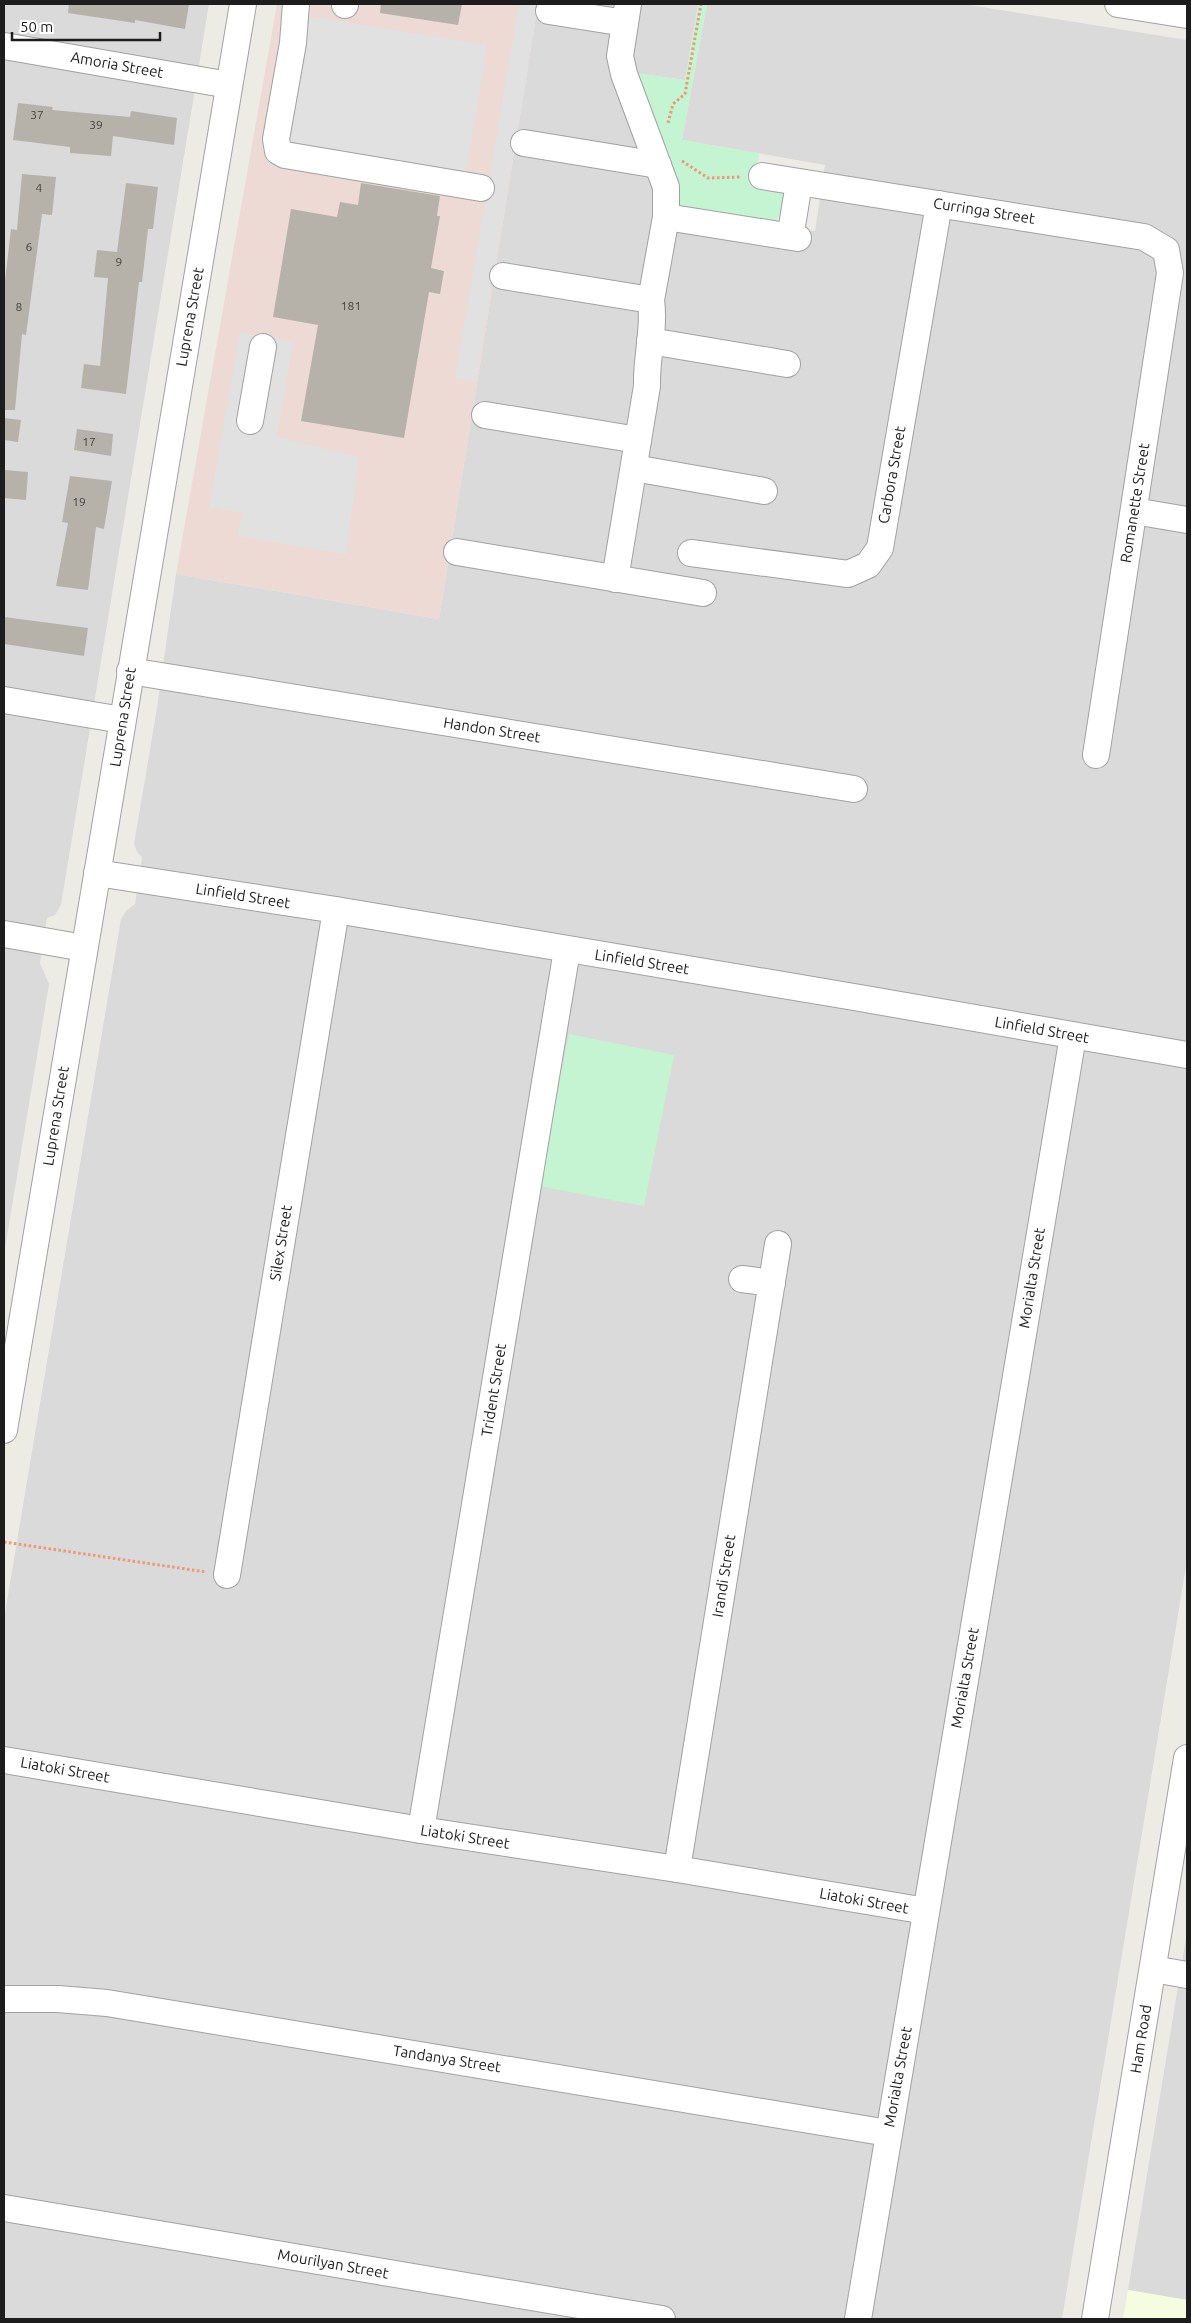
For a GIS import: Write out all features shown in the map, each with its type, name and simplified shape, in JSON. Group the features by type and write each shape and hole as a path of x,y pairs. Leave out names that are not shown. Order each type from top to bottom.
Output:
{"street":[{"name":"Luprena Street","path":"4,1430 243,4"},
{"path":"296,4 293,43 276,139 278,151 285,155 481,188"},
{"path":"1118,4 1161,7 1187,15"},
{"path":"549,11 626,14 620,56 624,74 668,160 666,217 651,300 652,314 647,386 616,578"},
{"name":"Amoria Street","path":"4,46 229,85"},
{"path":"524,143 668,160"},
{"name":"Curringa Street","path":"762,176 1144,237 1166,250"},
{"path":"666,217 795,232 799,183"},
{"name":"Carbora Street","path":"691,553 717,577 848,574 868,565 880,548 939,204"},
{"name":"Romanette Street","path":"1096,756 1170,273 1166,250"},
{"path":"504,276 651,300"},
{"path":"650,341 787,364"},
{"path":"250,422 263,347"},
{"path":"484,415 638,440"},
{"path":"634,468 764,491"},
{"path":"1134,511 1187,520"},
{"path":"457,552 616,578 717,577"},
{"name":"Handon Street","path":"130,671 854,788"},
{"path":"4,700 122,720"},
{"name":"Linfield Street","path":"97,873 336,910 1187,1055"},
{"name":"Silex Street","path":"227,1575 336,910"},
{"path":"4,934 84,948"},
{"name":"Trident Street","path":"421,1830 567,950"},
{"name":"Morialta Street","path":"858,2319 1073,1036"},
{"name":"Irandi Street","path":"677,1869 778,1244"},
{"path":"742,1279 772,1283"},
{"name":"Ham Road","path":"1095,2319 1187,1758"},
{"name":"Liatoki Street","path":"4,1760 421,1830 677,1869 926,1911"},
{"path":"1153,1969 1187,1975"},
{"name":"Tandanya Street","path":"4,2000 58,1999 107,2003 888,2133"},
{"name":"Mourilyan Street","path":"4,2208 662,2319"}],"path":[{"path":"669,130 668,122 673,104 685,94 701,4"},
{"path":"668,160 683,162 708,178 737,176 756,179 762,176"},
{"path":"4,1542 227,1575"}],"shaded area":[{"path":"4,4 209,4 61,905 55,915 47,918 40,963 49,984 4,1254"},
{"path":"277,4 538,4 439,619 176,574"},
{"path":"519,4 538,4 476,382 455,378"},
{"path":"538,4 698,4 685,80 635,73 658,131 780,227 815,231 825,165 682,140 707,4 963,4 1187,40 1187,1560 1062,2319 4,2319 4,1619 121,919 127,910 135,904 142,857 137,852 134,844 156,714 176,574 439,619"},
{"path":"307,16 487,45 465,180 285,151"},
{"path":"240,333 293,342 277,437 359,457 346,554 238,536 242,513 209,507"},
{"path":"1187,1932 1187,2300 1128,2290"},
{"path":"1128,2290 1187,2300 1187,2319 1123,2319"}],"green space":[{"path":"698,4 707,4 682,140 759,153 754,184 777,188 783,193 783,209 774,224 680,208 678,188 634,73 685,80"},
{"path":"569,1034 674,1055 644,1206 539,1186"}],"building":[{"path":"69,4 189,4 185,29 135,20 135,23 68,13"},
{"path":"381,4 462,4 458,25 380,13"},
{"path":"18,103 53,107 52,110 130,117 131,111 177,118 174,145 113,136 111,156 70,153 70,147 13,140"},
{"path":"22,174 56,177 52,215 42,214 26,335 22,334 15,410 4,410 4,289 11,229 17,230"},
{"path":"126,183 158,187 153,229 148,229 142,282 139,282 126,394 81,388 84,364 100,366 108,278 94,277 97,250 117,252"},
{"path":"361,183 440,196 437,216 440,216 431,268 444,271 440,294 429,292 404,438 301,421 318,325 273,317 291,209 337,217 340,202 358,205"},
{"path":"4,418 21,420 18,442 4,440"},
{"path":"77,429 113,434 111,456 74,450"},
{"path":"4,470 28,472 26,500 4,498"},
{"path":"70,476 112,481 104,529 96,527 88,590 56,586 68,523 62,522"},
{"path":"4,617 88,628 84,656 4,644"}]}
